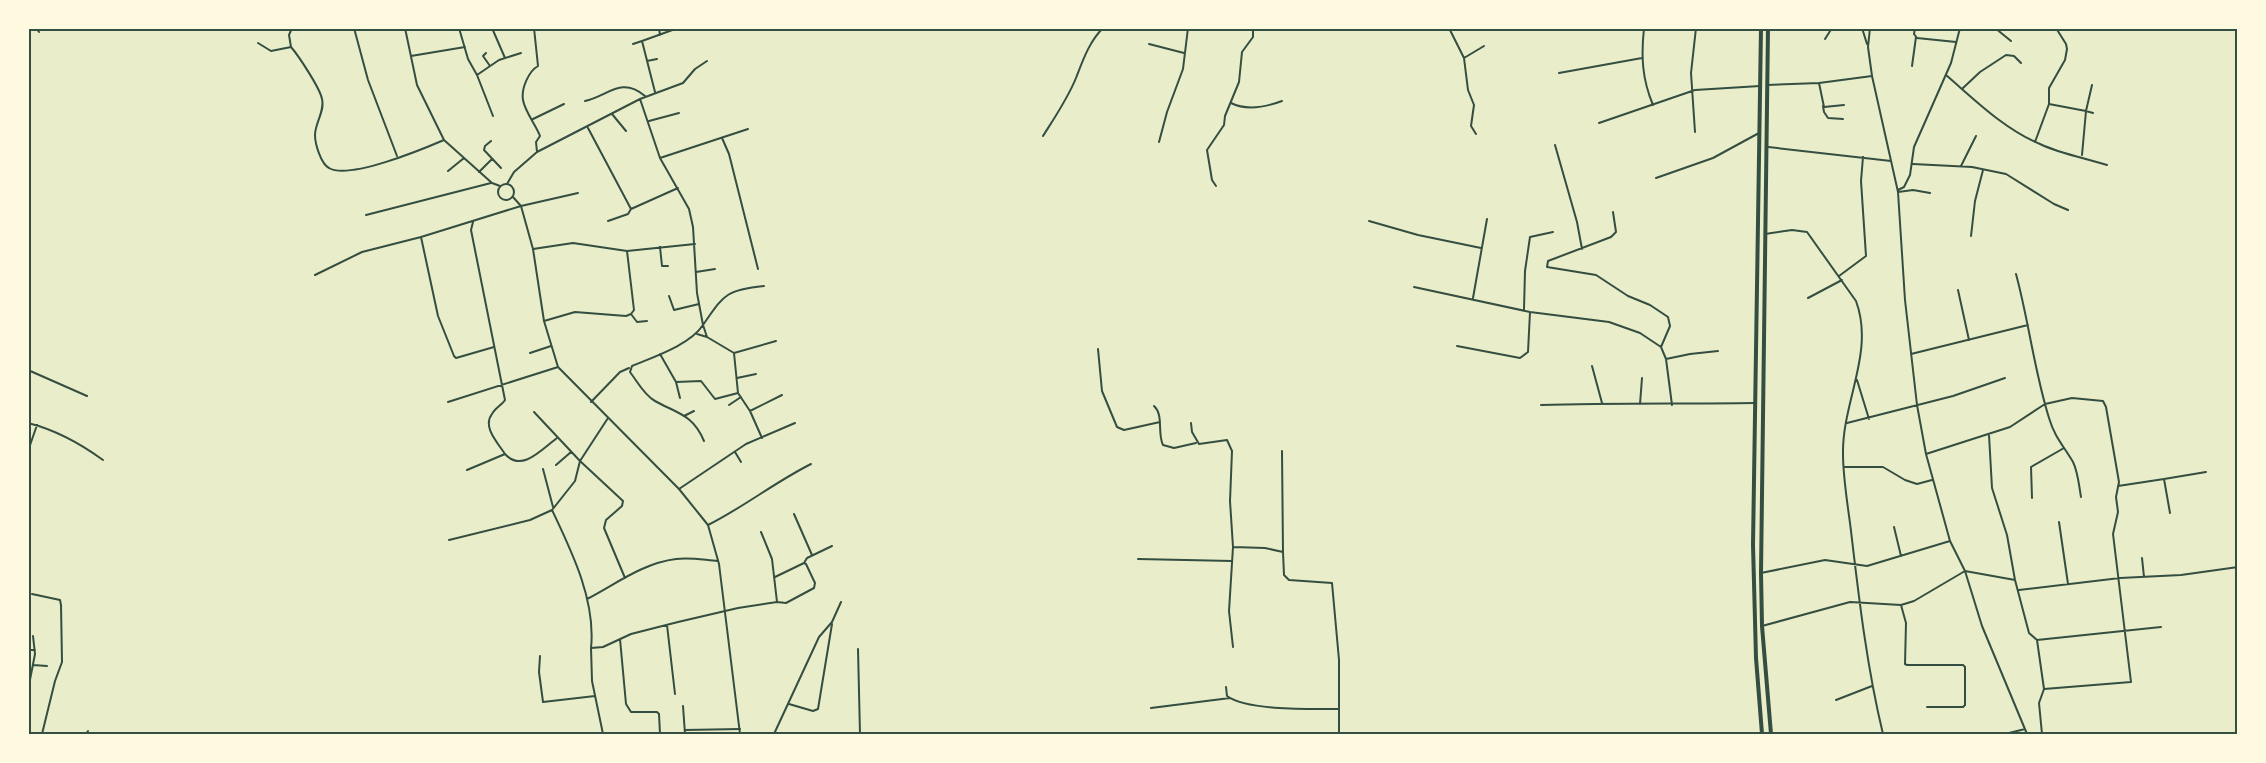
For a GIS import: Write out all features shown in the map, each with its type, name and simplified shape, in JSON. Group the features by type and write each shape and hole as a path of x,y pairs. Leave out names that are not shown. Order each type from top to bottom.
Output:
{"highway":[{"path":"1761,28 1753,556 1756,658 1762,735"},
{"path":"1768,28 1761,573 1762,626 1770,735"}],"street":[{"path":"36,28 39,32"},
{"path":"292,28 289,35 291,47 298,55 322,99 321,115 315,134 321,158 327,168 348,171 409,156 444,140"},
{"path":"354,28 368,80 398,157"},
{"path":"405,28 417,86 444,140 492,183 500,186 507,184 514,172 537,152 588,128 640,99 683,83 695,69 707,61"},
{"path":"459,28 468,59 477,75 493,116"},
{"path":"492,28 505,58"},
{"path":"534,28 538,66 532,69 527,78 523,98 540,136 536,142 537,152"},
{"path":"659,28 660,35"},
{"path":"633,44 678,28"},
{"path":"1043,136 1076,77 1079,64 1103,28"},
{"path":"1159,142 1183,69 1188,28"},
{"path":"1216,186 1212,180 1207,150 1222,130 1225,116 1239,82 1242,52 1253,37 1253,28"},
{"path":"1449,28 1464,58 1469,93 1474,105 1471,126 1476,134"},
{"path":"1644,28 1642,58 1647,90 1653,105"},
{"path":"1695,132 1692,56 1696,28"},
{"path":"1826,39 1832,28"},
{"path":"1862,28 1898,191 1911,354 1917,405 1932,480 1950,541 1965,571 1982,626 2027,735"},
{"path":"1868,47 1870,28"},
{"path":"1912,66 1915,28"},
{"path":"1898,191 1904,187 1913,164 1917,140 1946,75 1959,28"},
{"path":"1995,28 2011,41"},
{"path":"2036,142 2049,104 2049,88 2065,60 2067,49 2056,28"},
{"path":"1916,38 1956,42"},
{"path":"642,41 655,93"},
{"path":"258,43 271,51 291,47"},
{"path":"1149,44 1184,53"},
{"path":"1464,58 1484,46"},
{"path":"411,56 465,47"},
{"path":"486,53 483,56 489,66"},
{"path":"477,75 489,66 521,53"},
{"path":"1962,89 1980,72 2006,55 2014,56 2021,63"},
{"path":"1559,73 1642,58"},
{"path":"646,62 657,59"},
{"path":"1946,75 1972,99 2019,134 2036,142 2107,165"},
{"path":"1767,85 1819,83 1872,76"},
{"path":"1819,83 1824,112 1828,118 1844,119"},
{"path":"2081,156 2086,111 2092,85"},
{"path":"1599,123 1693,90 1760,86"},
{"path":"585,101 596,99 613,89 624,87 638,90 646,97"},
{"path":"640,99 660,158 689,209 699,304 702,325 707,337"},
{"path":"1231,103 1256,107 1269,106 1282,101"},
{"path":"533,119 564,104"},
{"path":"2049,104 2093,113"},
{"path":"1823,106 1844,105"},
{"path":"649,121 679,113"},
{"path":"612,114 626,131"},
{"path":"588,128 631,209"},
{"path":"660,158 748,129"},
{"path":"1656,178 1708,160 1759,133"},
{"path":"1961,166 1976,136"},
{"path":"722,138 729,154 758,269"},
{"path":"491,141 484,150 501,168"},
{"path":"1555,145 1577,222 1582,249"},
{"path":"1765,147 1890,161"},
{"path":"1839,276 1866,256 1861,181 1863,157"},
{"path":"447,171 464,158"},
{"path":"479,172 492,158"},
{"path":"1913,164 1961,166 2011,176 2054,204 2068,210"},
{"path":"1971,236 1975,201 1983,170"},
{"path":"366,215 492,183"},
{"path":"507,184 514,189 513,197 521,206 533,249 544,321 558,367 679,489 708,525 718,561 740,735"},
{"path":"500,186 497,191 500,198 508,200 513,197"},
{"path":"608,221 628,214 631,209 678,188"},
{"path":"1898,191 1913,190 1930,193"},
{"path":"315,275 362,252 463,225 521,206 578,193"},
{"path":"1613,212 1616,232 1611,237 1548,261 1547,267 1596,275 1628,296 1650,305 1668,317 1670,326 1661,346"},
{"path":"1473,298 1487,219"},
{"path":"1369,221 1418,235 1481,248"},
{"path":"473,222 471,230 505,401 491,414 490,431 510,459 524,462 556,438"},
{"path":"463,225 471,230"},
{"path":"1764,234 1792,230 1807,232 1856,301 1861,320 1860,366 1851,396 1843,449 1860,602 1872,686 1883,735"},
{"path":"1524,309 1525,271 1530,237 1553,232"},
{"path":"421,237 438,316 454,356 456,358 494,347"},
{"path":"533,249 573,243 627,251 694,244"},
{"path":"660,248 662,267 668,266"},
{"path":"544,321 575,312 626,316 631,314 634,310 627,251"},
{"path":"696,272 715,269"},
{"path":"2016,274 2045,404 2057,440 2074,464 2081,497"},
{"path":"1808,298 1842,280"},
{"path":"591,402 620,372 697,334 719,302 732,291 764,286"},
{"path":"1414,287 1530,312 1609,322 1640,333 1661,346 1666,359 1672,405"},
{"path":"1958,290 1969,339"},
{"path":"669,296 674,310 699,304"},
{"path":"1457,346 1520,358 1528,352 1530,312"},
{"path":"631,314 637,322 647,321"},
{"path":"1911,354 2028,325"},
{"path":"697,334 707,337 734,353 776,341"},
{"path":"530,353 551,346"},
{"path":"1098,349 1102,391 1117,427 1124,430 1160,422"},
{"path":"1666,359 1718,351"},
{"path":"734,353 738,393 750,411 762,438"},
{"path":"660,354 676,382 680,398"},
{"path":"1592,366 1602,403"},
{"path":"448,402 558,367"},
{"path":"630,368 630,372 650,397 684,416 697,428 704,441"},
{"path":"28,370 87,396"},
{"path":"737,378 756,374"},
{"path":"1640,404 1642,378"},
{"path":"1847,423 1953,396 2005,378"},
{"path":"1857,380 1869,419"},
{"path":"676,382 701,381 715,399 738,393"},
{"path":"750,411 782,395"},
{"path":"729,405 741,397"},
{"path":"1926,454 1989,435 2022,421 2045,404 2072,398 2103,401 2106,407 2118,486 2116,497 2118,512 2113,534 2131,682 2044,689"},
{"path":"1541,405 1755,403"},
{"path":"1154,406 1158,409 1160,438 1166,446 1174,448 1197,442 1199,444 1227,440 1233,451 1230,501 1233,547 1229,610 1233,647"},
{"path":"684,416 694,411"},
{"path":"534,412 556,438 623,501 622,506 606,520 604,528 625,578"},
{"path":"449,540 530,520 553,509 575,481 580,462 608,418"},
{"path":"28,423 78,443 103,460"},
{"path":"679,489 746,444 795,423"},
{"path":"1191,423 1197,442"},
{"path":"28,451 37,425"},
{"path":"1989,435 1992,488 2007,535 2015,580 2029,633 2037,640 2044,689 2039,703 2042,735"},
{"path":"2032,498 2031,467 2064,448"},
{"path":"1282,451 1284,575 1288,580 1332,583 1339,660 1339,735"},
{"path":"556,465 571,452"},
{"path":"735,452 741,462"},
{"path":"467,470 505,454"},
{"path":"708,525 744,506 784,478 810,464"},
{"path":"1845,467 1883,468 1900,478 1917,484 1932,480"},
{"path":"543,469 553,509 587,599 592,629 591,669 603,735"},
{"path":"2118,486 2206,472"},
{"path":"2164,479 2170,513"},
{"path":"794,514 812,555"},
{"path":"2059,522 2068,584"},
{"path":"1894,527 1901,556"},
{"path":"761,532 772,559 777,602"},
{"path":"1761,573 1825,560 1867,566 1950,541"},
{"path":"775,577 832,546"},
{"path":"1233,547 1264,548 1283,552"},
{"path":"587,599 646,567 663,561 687,558 718,561"},
{"path":"2142,558 2144,577"},
{"path":"1138,559 1232,561"},
{"path":"591,648 603,647 620,639 667,625 777,602 786,603 815,586 804,563"},
{"path":"2019,590 2120,578 2181,575 2238,567"},
{"path":"1762,626 1830,607 1860,602 1889,606 1901,605 1914,601 1965,571 2015,580"},
{"path":"32,594 55,598 60,600 61,605 62,662 42,735"},
{"path":"774,735 819,638 832,622 841,602"},
{"path":"1901,605 1906,623 1905,664 1963,665 1965,667 1965,705 1963,707 1927,708"},
{"path":"789,704 813,711 818,709 832,622"},
{"path":"667,625 675,694"},
{"path":"2037,640 2161,627"},
{"path":"28,690 33,664 33,636"},
{"path":"620,639 626,704 631,712 657,712 660,735"},
{"path":"858,649 860,735"},
{"path":"28,650 34,650"},
{"path":"540,656 539,672 543,702 595,696"},
{"path":"33,664 48,666"},
{"path":"1836,700 1872,686"},
{"path":"1226,687 1227,696 1230,698"},
{"path":"1151,708 1230,698 1260,706 1339,709"},
{"path":"683,706 685,735"},
{"path":"685,730 740,729"},
{"path":"2005,735 2025,729"}]}
